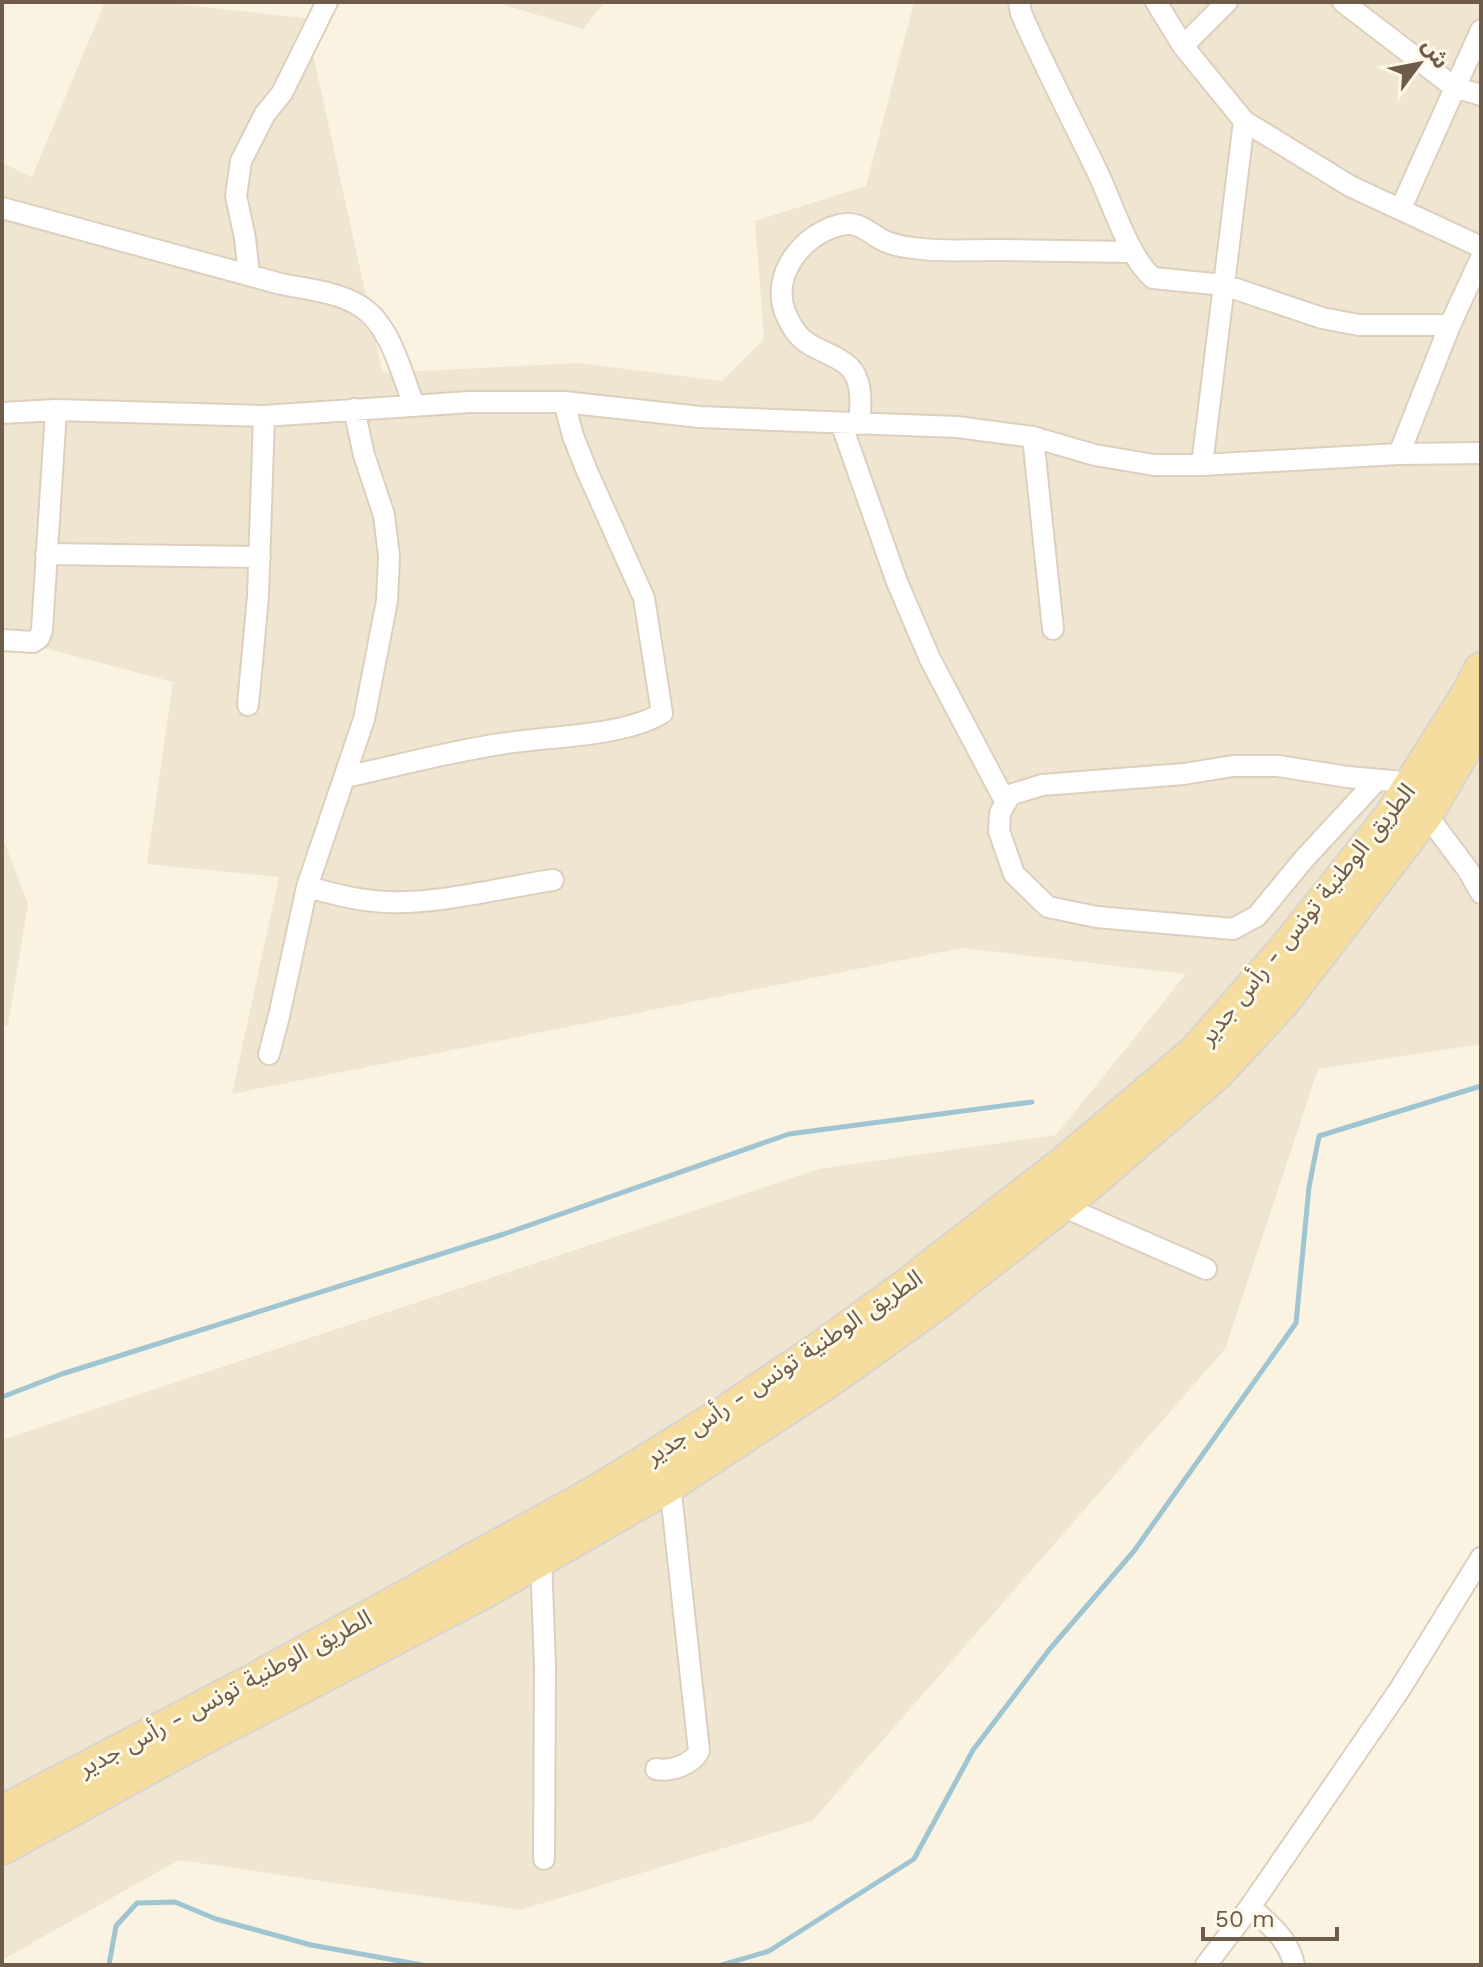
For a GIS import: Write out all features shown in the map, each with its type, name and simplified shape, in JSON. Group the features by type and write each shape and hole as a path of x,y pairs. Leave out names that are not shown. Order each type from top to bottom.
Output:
{"main road":[{"name":"الطريق الوطنية تونس - رأس جدير","path":"2,1847 192,1743 477,1577 596,1493 793,1368 911,1283 1065,1163 1196,1052 1286,949 1391,817 1420,798 1481,670"},
{"name":"الطريق الوطنية تونس - رأس جدير","path":"2,1813 477,1577 541,1558 670,1484 830,1379 932,1306 1062,1206 1215,1074 1273,1013 1420,798 1481,718"}],"street":[{"path":"249,275 236,196 241,161 265,114 282,93 327,2"},
{"path":"1019,2 1042,62 1096,169 1133,252 1153,278 1224,285 1322,318 1359,325 1450,325"},
{"path":"1156,2 1183,46 1244,121 1350,186 1481,247"},
{"path":"1183,46 1227,2"},
{"path":"1343,2 1454,87 1481,95"},
{"path":"1401,208 1481,30"},
{"path":"1202,465 1244,121"},
{"path":"2,208 249,275 328,293 359,305 372,315 390,346 414,405"},
{"path":"1005,801 930,659 897,582 850,424 860,391 853,373 839,357 801,338 789,320 781,298 781,285 791,261 803,246 837,225 849,223 897,246 941,252 1133,252"},
{"path":"1399,454 1450,325 1481,258"},
{"path":"2,413 56,410 264,416 470,402 564,402 700,417 957,427 1033,437 1095,455 1154,465 1481,453"},
{"path":"345,777 499,744 611,729 645,721 662,713 644,598 587,471 564,402"},
{"path":"269,1054 307,887 364,719 387,601 389,556 384,515 364,455 354,409"},
{"path":"2,640 31,643 40,636 44,619 56,410"},
{"path":"248,705 260,557 264,416"},
{"path":"1033,437 1053,629"},
{"path":"46,554 260,557"},
{"path":"1377,780 1304,859 1257,916 1233,929 1097,917 1048,907 1014,874 999,831 1000,813 1005,801 1016,791 1042,785 1184,774 1233,766 1278,766 1377,780 1420,798 1481,893"},
{"path":"307,887 356,900 389,902 437,898 553,880"},
{"path":"1062,1206 1206,1269"},
{"path":"656,1769 664,1771 692,1761 699,1751 670,1484"},
{"path":"541,1558 545,1666 544,1859"},
{"path":"1206,1965 1250,1907 1400,1689 1481,1558"},
{"path":"1250,1907 1279,1933 1288,1946 1294,1965"}],"shaded area":[{"path":"105,2 159,2 305,18 383,373 577,363 722,381 764,339 755,221 866,186 914,2 1481,2 1481,1044 1318,1069 1225,1349 812,1821 520,1910 179,1860 2,1960 2,1440 819,1169 1056,1135 1186,974 962,948 232,1094 279,877 147,864 173,682 48,649 2,642 2,163 32,177"},
{"path":"495,2 605,2 583,29"},
{"path":"2,836 28,904 8,1025 2,1025"}],"waterway":[{"path":"722,1965 769,1951 914,1859 973,1750 1049,1650 1134,1551 1296,1323 1309,1187 1319,1136 1481,1086"},
{"path":"2,1397 62,1374 504,1234 789,1134 1032,1102"},
{"path":"109,1965 116,1926 137,1903 175,1902 216,1919 311,1945 422,1965"}]}
